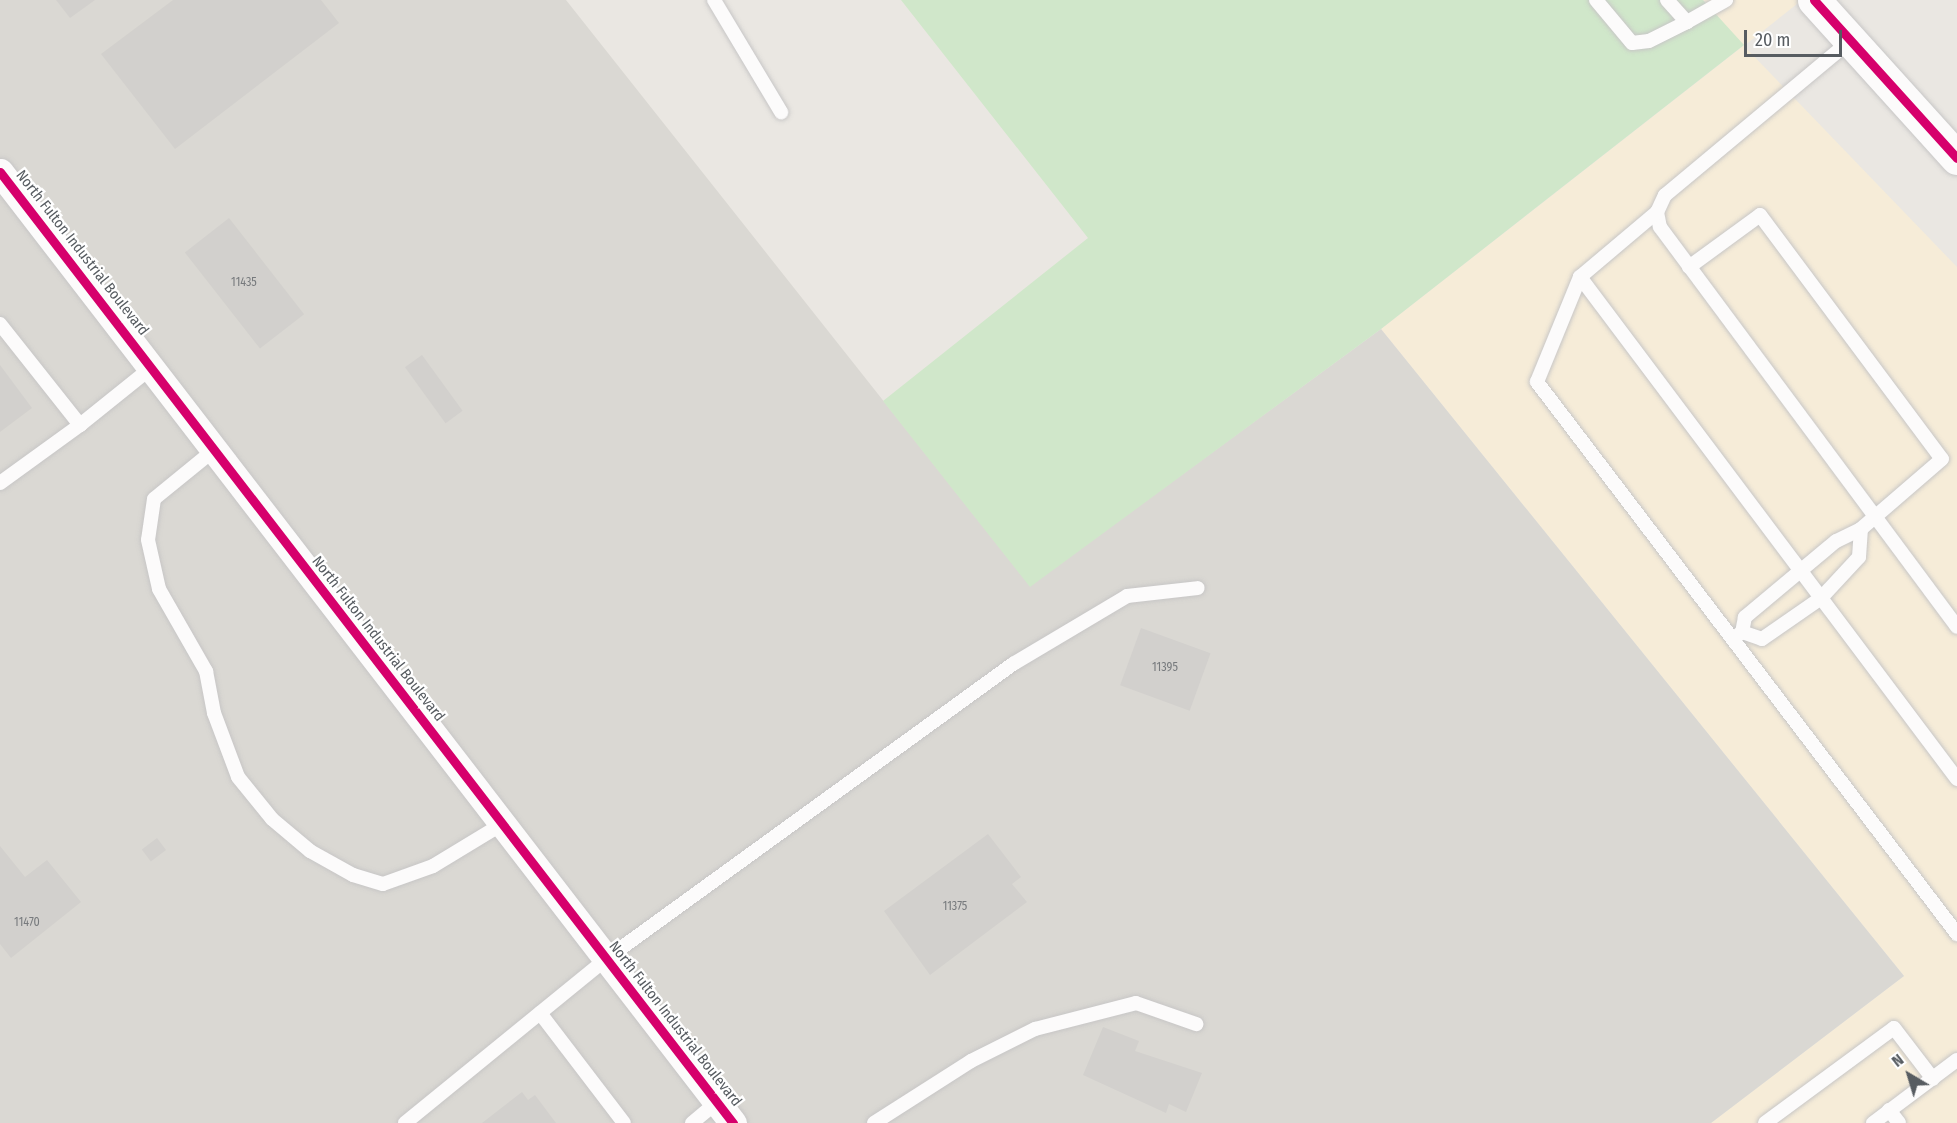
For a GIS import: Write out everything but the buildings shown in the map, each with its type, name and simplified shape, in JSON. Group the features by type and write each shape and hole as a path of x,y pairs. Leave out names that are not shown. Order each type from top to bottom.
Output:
{"street":[{"path":"1814,0 1957,158"},
{"name":"North Fulton Industrial Boulevard","path":"0,172 725,1113"}],"lane":[{"path":"714,0 781,112"},
{"path":"1596,0 1632,43 1648,41 1726,0"},
{"path":"1666,0 1687,22"},
{"path":"1850,40 1720,144 1665,195 1658,212 1580,277 1537,382 1737,636 1957,934"},
{"path":"1658,212 1660,227 1957,627"},
{"path":"1689,267 1760,214 1942,459 1861,529 1836,541 1802,573 1745,617 1737,636"},
{"path":"1580,277 1957,779"},
{"path":"0,324 80,425"},
{"path":"0,483 80,425 151,368"},
{"path":"214,450 154,499 148,540 159,589 206,671 214,713 238,777 272,819 310,851 352,875 382,884 433,866 502,824"},
{"path":"1737,636 1762,639 1821,598 1859,557 1861,529"},
{"path":"405,1123 606,959 1013,664 1127,596 1198,588"},
{"path":"874,1123 971,1061 1035,1029 1136,1003 1196,1024"},
{"path":"540,1013 624,1123"},
{"path":"1765,1123 1894,1028 1933,1079"},
{"path":"1873,1123 1957,1060"},
{"path":"1890,1110 1899,1123"},
{"path":"692,1123 725,1113"}],"shaded area":[{"path":"0,0 566,0 1030,586 1381,329 1904,976 1711,1123 0,1123"},
{"path":"1703,0 1802,0 1744,46 1957,267 1957,1123 1711,1123 1904,976 1381,329 1743,46"}],"green space":[{"path":"901,0 1703,0 1744,45 1381,329 1030,587 883,401 1088,238"}],"cycle path":[{"path":"1814,0 1957,158"},
{"path":"0,172 733,1123"}]}
